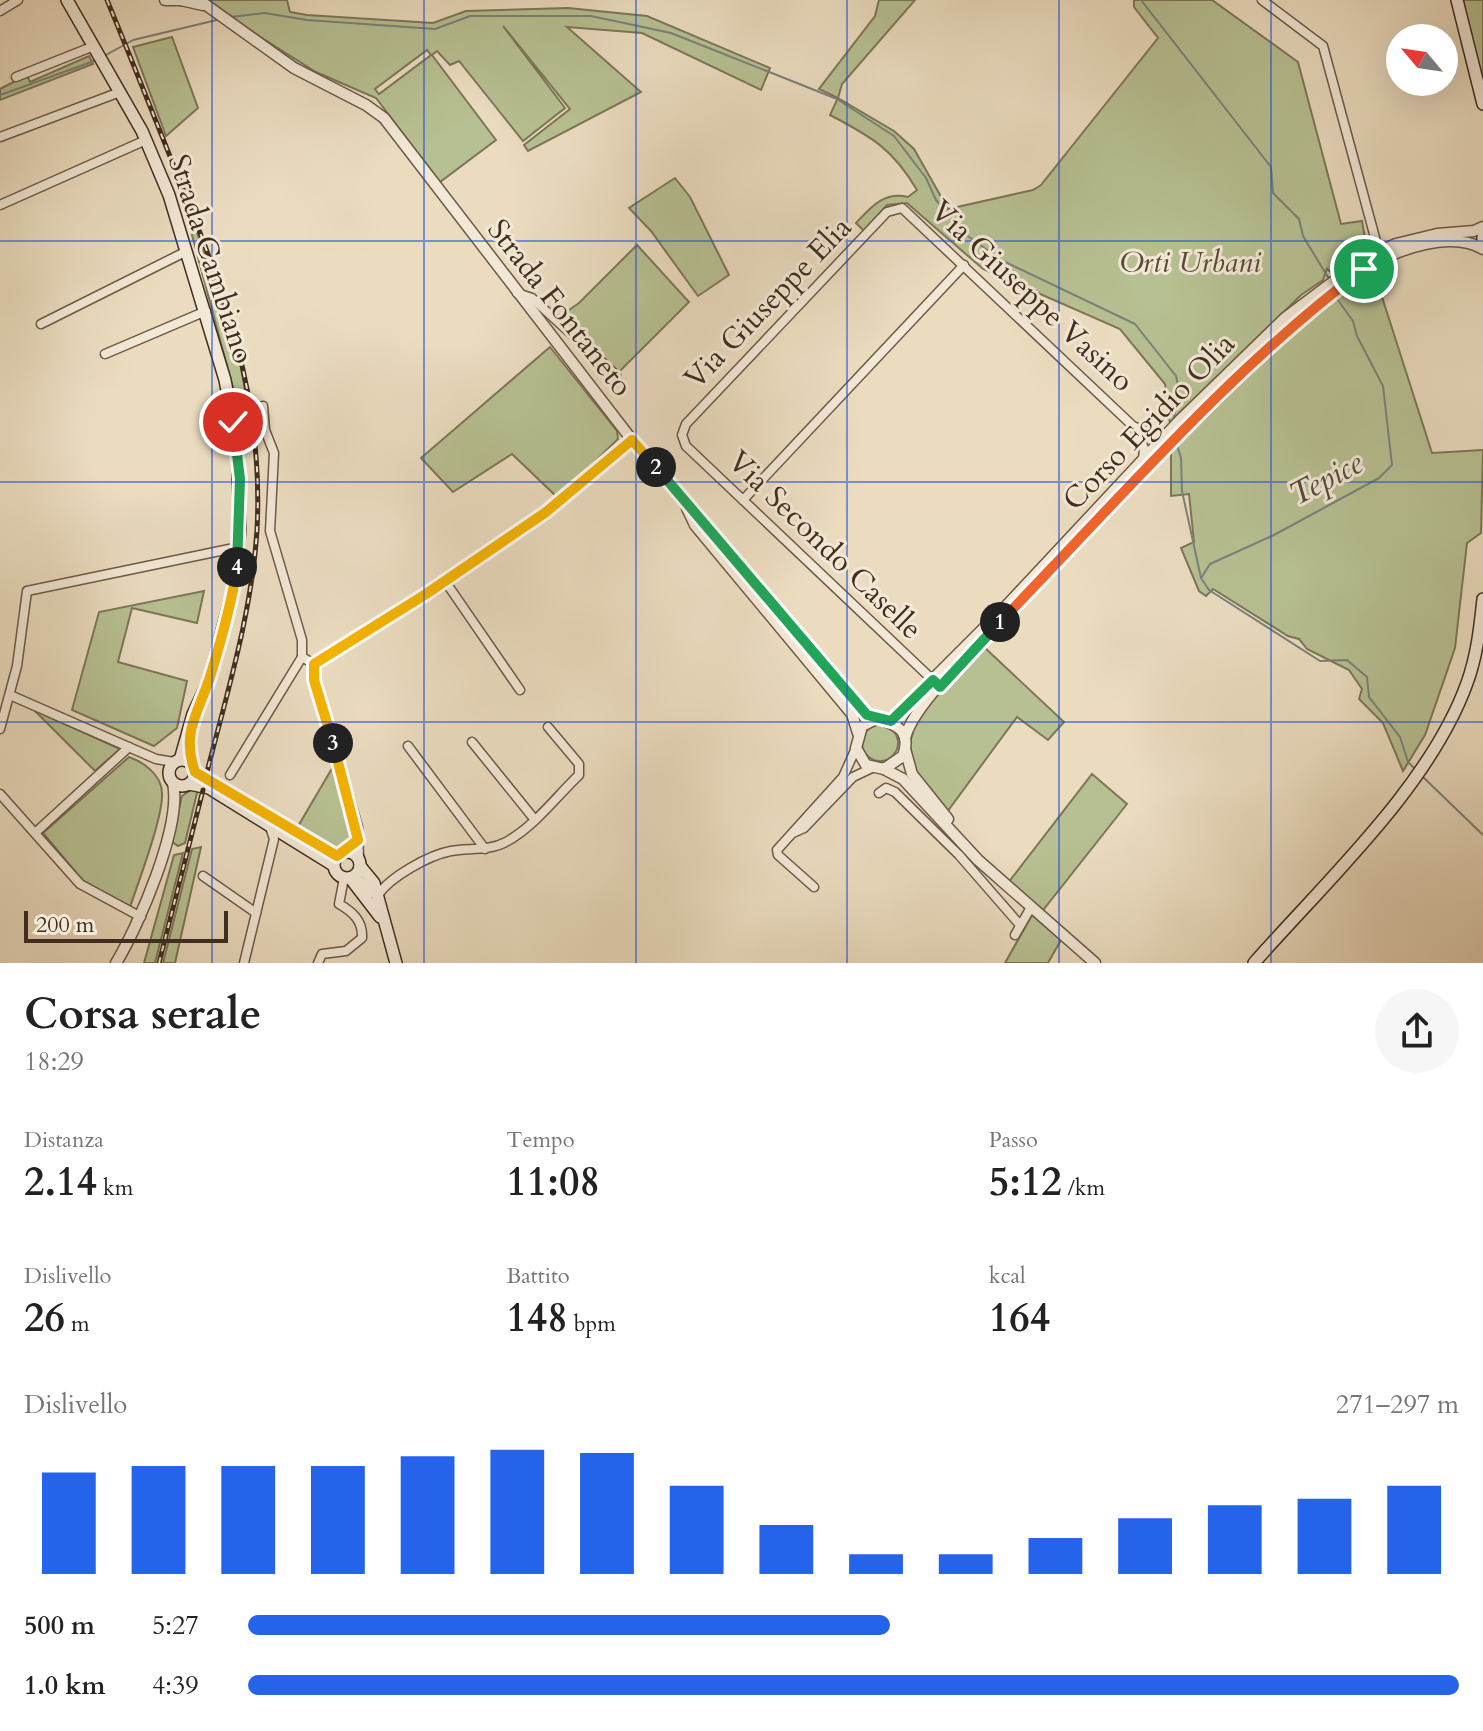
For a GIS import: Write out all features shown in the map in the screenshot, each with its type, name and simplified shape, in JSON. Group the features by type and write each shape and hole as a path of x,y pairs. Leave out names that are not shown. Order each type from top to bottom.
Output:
{"main road":[{"name":"Strada Cambiano","path":"67,0 146,140 187,251 231,402 237,443 239,547 235,582 216,656 193,714 182,772"},
{"path":"1457,0 1483,104"},
{"path":"1254,963 1409,786 1442,739 1468,681 1483,599"},
{"path":"182,772 290,838 348,866 384,924"},
{"path":"182,772 348,866 378,895 396,963"}],"street":[{"path":"0,11 18,0"},
{"name":"Strada Fontaneto","path":"165,0 201,2 294,68 366,105 384,118 632,440 858,709 876,719"},
{"path":"1262,0 1323,46 1380,256"},
{"path":"16,77 95,48"},
{"path":"0,137 120,92"},
{"path":"0,205 146,140"},
{"name":"Via Giuseppe Vasino","path":"893,208 902,208 1134,427 1144,448 1143,460"},
{"name":"Via Giuseppe Elia","path":"682,435 686,424 893,208"},
{"name":"Corso Egidio Olia","path":"891,721 936,684 1182,425 1327,291 1380,256 1415,238 1474,231 1483,227"},
{"name":"Corso Egidio Olia","path":"1380,256 1440,243 1467,241 1483,249"},
{"path":"41,324 187,251"},
{"path":"743,500 964,265"},
{"path":"517,293 532,298 616,375"},
{"path":"105,354 206,311"},
{"path":"230,775 302,657 302,640 270,531 274,453 263,420 263,406"},
{"name":"Via Giuseppe Vasino","path":"1134,427 1169,438"},
{"name":"Via Secondo Caselle","path":"682,435 686,446 936,684"},
{"name":"Corso Egidio Olia","path":"905,743 911,718 936,684 1143,460 1169,438"},
{"path":"314,664 546,512 632,440"},
{"path":"684,499 695,525 852,714 858,733 856,748 843,777 780,845 778,855 814,887"},
{"path":"0,729 10,695 27,591 239,547"},
{"path":"445,581 520,690"},
{"path":"302,657 314,664"},
{"path":"314,664 314,680 358,840 339,904 353,912 363,927 362,938 346,951 322,954 318,963"},
{"path":"10,695 182,772 158,870 141,917 116,963"},
{"path":"858,733 876,719 891,721 905,743 912,774 990,870"},
{"path":"378,895 383,887 431,858 447,852 485,849 503,843 535,820 579,775 579,764 548,727"},
{"path":"472,742 535,820"},
{"path":"884,769 898,762 905,743"},
{"path":"408,746 485,849"},
{"path":"35,833 129,747"},
{"path":"856,748 861,760 872,768"},
{"path":"790,834 804,828 853,777 872,768 884,769 903,779 1030,909 1095,963"},
{"path":"879,793 886,788 895,792 959,855 1020,925"},
{"path":"0,794 80,884 141,917"},
{"path":"244,963 274,839 270,826"},
{"path":"274,839 290,838"},
{"path":"203,876 256,913"},
{"path":"1015,935 1030,909"}],"green space":[{"path":"208,0 287,0 290,12 307,15 433,23 466,11 568,8 647,16 770,68 761,90 642,33 567,27 641,92 528,151 524,145 570,109 503,26 565,108 523,141 459,61 450,65 437,51 432,55 496,140 440,182 376,98 316,72 228,17","holes":["427,50 431,55 379,94 375,89"]},
{"path":"879,0 915,0 842,84 838,98 819,89 875,16"},
{"name":"Orti Urbani","path":"1134,0 1212,0 1298,62 1341,224 1362,221 1367,249 1333,274 1327,269 1323,280 1301,295 1170,424 1165,384 1120,329 983,269 907,203 887,205 864,231 856,223 873,206 892,196 908,197 917,190 899,164 880,145 830,115 838,98 894,131 914,149 948,209 1033,190 1041,185 1158,38 1134,7"},
{"path":"1463,0 1483,0 1483,81"},
{"path":"172,37 198,108 166,136 133,47"},
{"path":"89,56 93,64 0,100 0,89 27,75 30,82"},
{"path":"675,178 690,197 729,275 698,296 651,231 629,208"},
{"path":"195,227 238,349 250,419 238,407 192,235"},
{"path":"637,245 689,302 618,373 556,319 579,303"},
{"path":"1374,272 1432,453 1483,450 1481,533 1467,543 1455,648 1425,735 1403,771 1383,723 1359,699 1362,689 1349,670 1307,649 1299,639 1288,636 1213,589 1206,596 1199,591 1181,548 1194,542 1189,494 1171,496 1171,451 1317,310"},
{"path":"550,347 617,431 618,439 558,498 512,454 453,492 421,458"},
{"path":"204,591 197,623 132,608 118,662 187,681 177,728 154,746 72,710 99,612"},
{"path":"984,647 1064,722 1048,740 1017,717 947,812 917,775 911,762 910,745 914,729 933,699"},
{"path":"34,710 120,749 95,771"},
{"path":"880,725 892,731 898,743 892,755 880,761 868,755 862,743 868,731"},
{"path":"129,757 150,770 162,792 155,832 130,907 83,881 43,833"},
{"path":"334,765 352,828 350,842 337,851 297,828"},
{"path":"1092,774 1127,804 1040,914 1008,883"},
{"path":"193,788 198,789 185,843 178,846 171,841 182,796"},
{"path":"201,847 175,963 163,963 192,849"},
{"path":"183,853 155,963 144,963 174,855"},
{"path":"1032,915 1061,940 1048,963 1005,963"}],"waterway":[{"name":"Tepice","path":"1141,0 1271,167 1273,193 1299,219 1303,236 1329,279"},
{"path":"231,17 265,13 307,20 435,29 470,16 591,16 671,33 837,99 894,136 926,178 936,200 965,234 1001,260 1135,324 1176,376 1179,390 1173,423"},
{"path":"106,55 133,40 221,19"},
{"path":"0,95 97,60"},
{"name":"Tepice","path":"1335,296 1353,321 1357,336 1383,386 1392,465 1379,478 1274,535 1210,564 1201,578 1209,590 1320,661 1347,660 1367,677 1369,697 1400,737 1408,762 1415,769"},
{"path":"1177,445 1181,458 1182,491 1201,578"},
{"name":"Tepice","path":"1423,777 1483,835"}],"railway":[{"path":"107,0 211,262 238,348 254,436 258,482 257,530 250,591 238,652 207,772"},
{"path":"159,963 203,790"}],"route":[{"path":"233,422 240,462 241,500 235,582 209,680 193,714 189,737 190,763 195,772 337,856 347,852 358,840 357,827 314,680 314,664 426,594 546,512 632,440 711,530 858,709 876,719 891,721 933,680 940,687 1149,465 1285,331 1364,269"}]}
